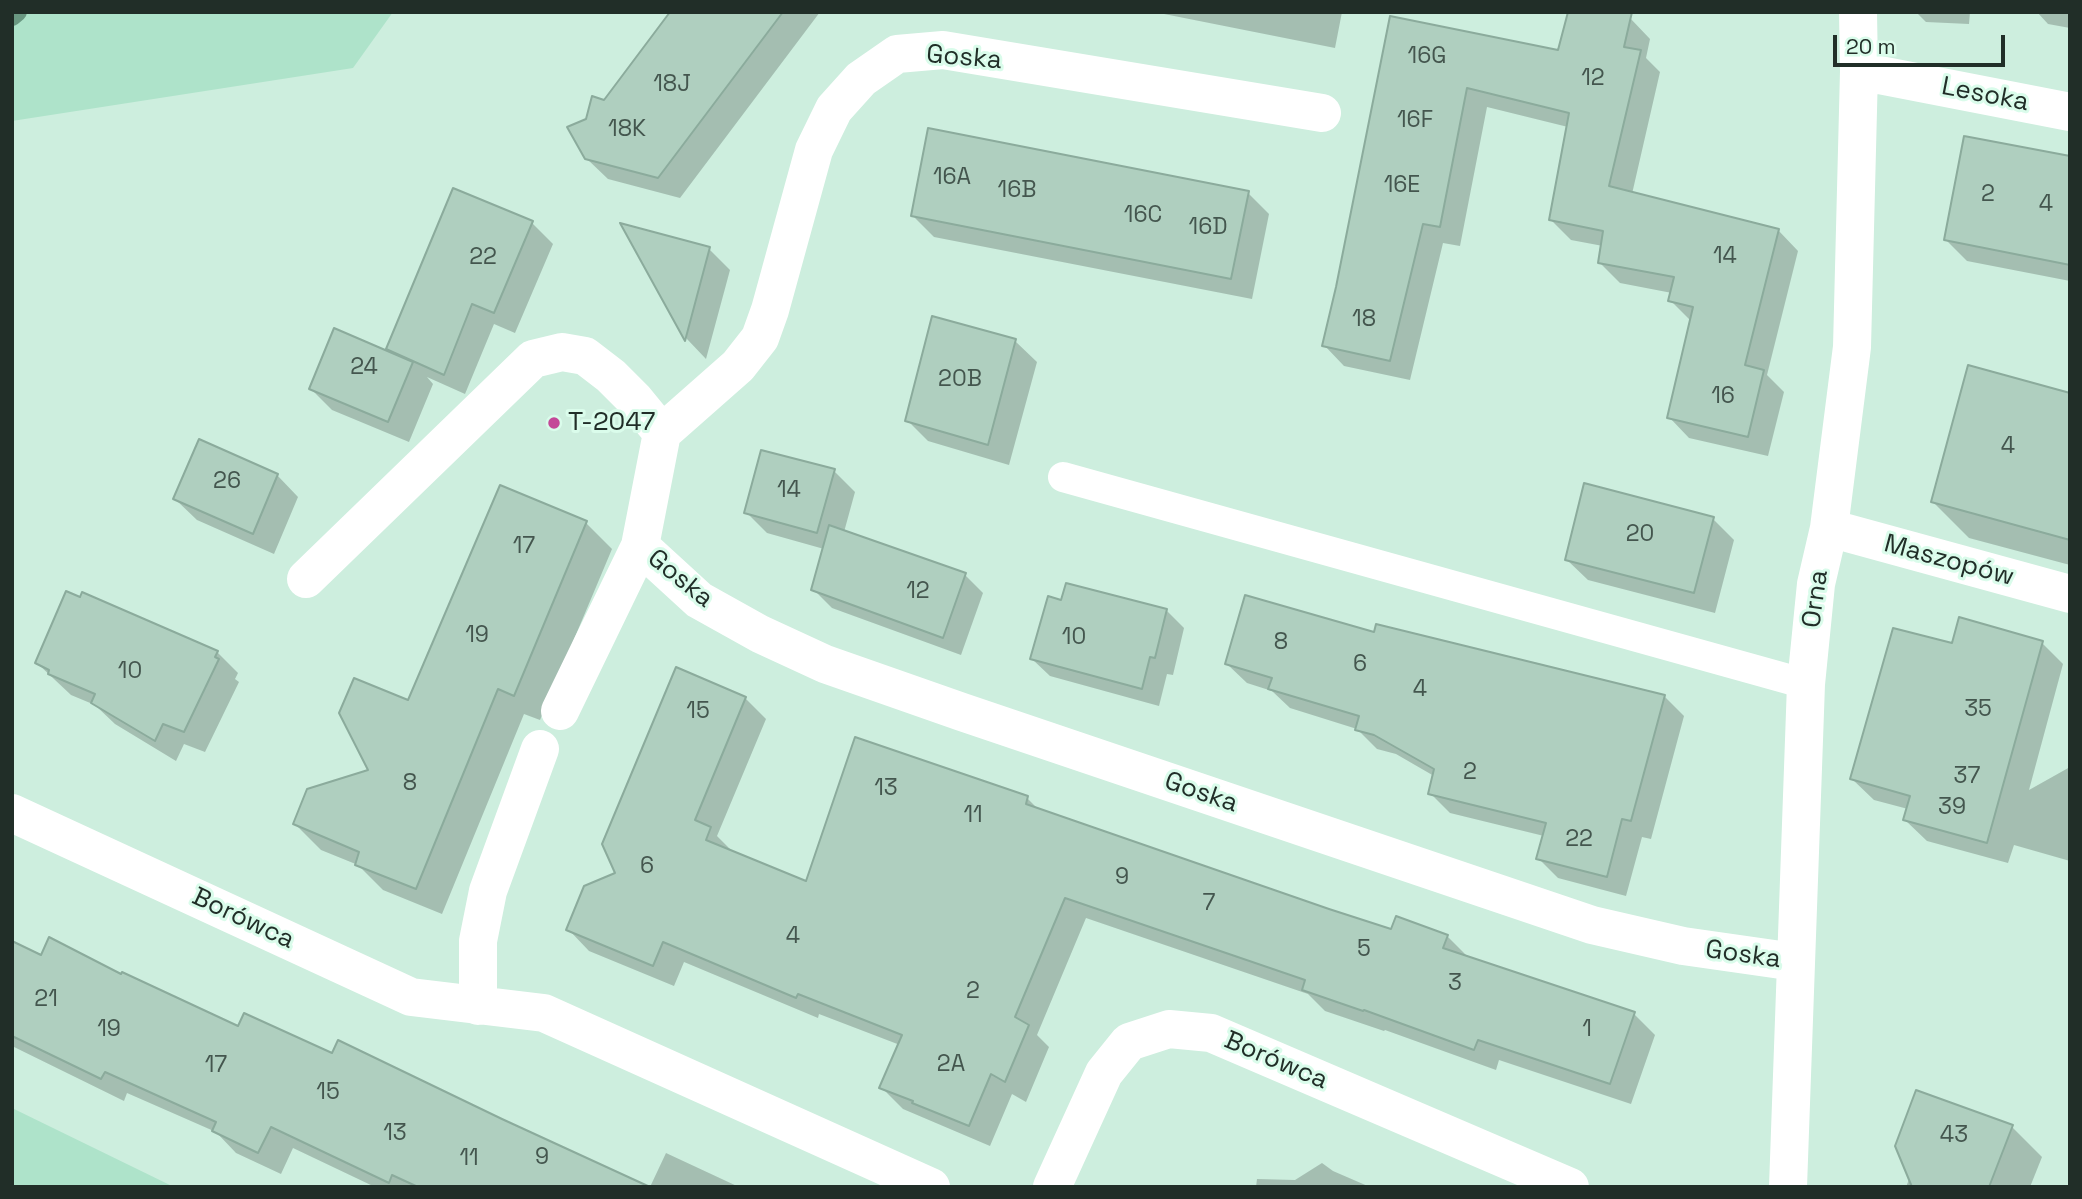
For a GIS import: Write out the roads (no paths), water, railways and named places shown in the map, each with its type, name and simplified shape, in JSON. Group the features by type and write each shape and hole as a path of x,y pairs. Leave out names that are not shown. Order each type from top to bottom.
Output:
{"street":[{"name":"Orna","path":"1788,1187 1806,684 1816,584 1829,528 1852,347 1858,12"},
{"name":"Goska","path":"560,711 640,546 662,433 738,366 760,338 814,150 834,109 861,79 897,54 943,50 1322,113"},
{"name":"Lesoka","path":"1859,71 2070,112"},
{"path":"306,579 533,359 562,352 584,356 611,376 662,433"},
{"name":"Maszopów","path":"1829,528 2070,594"},
{"name":"Goska","path":"640,546 699,600 760,634 825,664 1592,925 1683,946 1795,962"},
{"path":"478,1006 478,941 488,891 540,750"},
{"name":"Borówca","path":"12,813 411,997 544,1013 931,1187"},
{"name":"Borówca","path":"1052,1187 1104,1073 1129,1042 1169,1028 1211,1033 1570,1187"}],"lane":[{"path":"1063,477 1806,684"}],"waterway":[{"path":"12,17 18,12"}],"place":[{"name":"T-2047","path":"554,423"}]}
